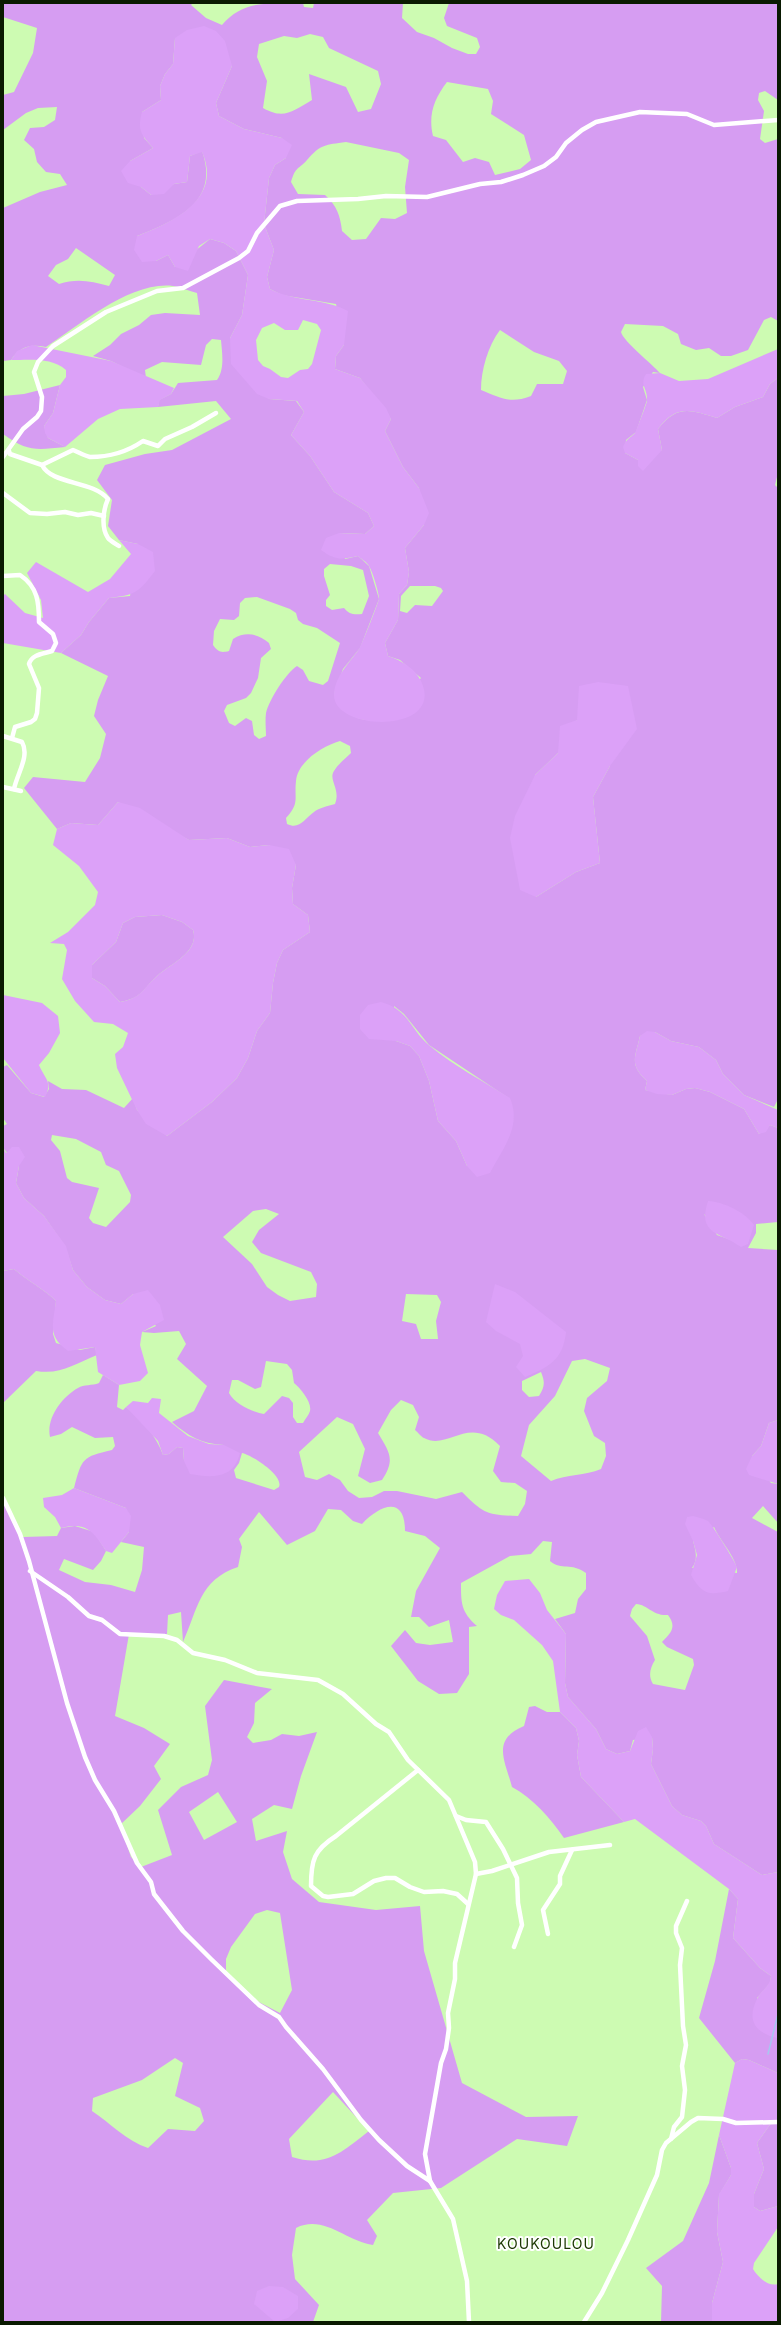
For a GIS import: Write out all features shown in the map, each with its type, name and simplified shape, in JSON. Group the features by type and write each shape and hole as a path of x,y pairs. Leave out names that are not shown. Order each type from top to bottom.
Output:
{"street":[{"path":"3,457 9,451 23,429 37,417 41,411 42,396 34,372 38,362 53,346 106,312 157,291 183,288 238,258 248,251 257,233 280,206 297,201 358,200 386,196 427,197 480,184 501,182 523,176 544,166 556,157 566,143 582,130 596,122 640,112 687,114 714,125 778,120"},
{"path":"42,465 73,450 89,457 119,454 130,450 143,442 158,446 165,439 192,427 216,413"},
{"path":"9,451 10,454 42,465 49,474 87,486 104,495 108,499 104,516 108,538 119,546"},
{"path":"3,493 30,513 47,514 65,512 78,515 91,513 104,516"},
{"path":"3,576 20,575 30,582 40,606 39,622 53,634 56,643 52,651 35,656 29,664 39,688 37,713 35,719 31,722 15,727 12,738"},
{"path":"3,736 22,742 25,747 21,769 14,789"},
{"path":"3,787 21,791"},
{"path":"3,1498 20,1534 67,1703 85,1757 95,1780 114,1811 137,1863 151,1882 154,1894 183,1930 211,1959 259,2005 279,2017 323,2069 357,2116 379,2140 407,2166 430,2181"},
{"path":"30,1571 68,1597 89,1616 102,1620 120,1634 164,1636 177,1640 193,1652 225,1660 257,1673 318,1680 343,1694 376,1724 389,1732 408,1760 449,1800 474,1862 476,1874 468,1904 448,2013 449,2028 446,2049 441,2064 425,2154 430,2181 453,2219 467,2281 470,2322"},
{"path":"418,1770 336,1836 322,1845 315,1854 311,1886 323,1896 328,1897 353,1894 374,1881 386,1878 395,1878 410,1887 424,1892 443,1891 457,1894 468,1904"},
{"path":"456,1816 466,1820 486,1822 517,1878 518,1903 522,1925 514,1947"},
{"path":"476,1874 549,1852 610,1845"},
{"path":"548,1934 543,1910 560,1884 560,1876 572,1850"},
{"path":"671,2139 674,2127 682,2117 685,2090 682,2066 686,2045 683,2026 680,1965 682,1948 676,1933 676,1926 687,1901"},
{"path":"584,2322 602,2292 628,2240 657,2175 662,2150 671,2139 698,2118 723,2119 736,2123 778,2122"}],"shaded area":[{"path":"3,3 193,3 191,5 206,18 222,25 239,11 248,7 268,3 303,3 304,7 313,8 314,3 403,3 402,18 417,32 434,38 452,48 468,54 476,54 480,47 477,38 447,26 444,18 449,3 778,3 778,100 765,91 759,93 758,100 764,111 760,139 765,143 778,139 778,321 771,317 764,320 748,350 731,356 721,356 709,348 696,350 681,344 678,334 663,326 625,324 621,332 632,347 660,373 653,372 643,387 647,400 636,432 626,440 625,453 638,460 662,450 658,429 665,421 678,412 692,411 717,418 735,407 763,397 770,384 778,378 778,473 775,485 778,488 778,1099 774,1107 744,1095 723,1074 716,1060 699,1047 671,1041 655,1032 640,1036 635,1061 641,1075 647,1081 645,1090 672,1095 686,1089 695,1088 710,1092 744,1109 759,1134 770,1125 778,1128 778,1222 756,1224 756,1233 748,1248 778,1250 778,1420 769,1423 761,1446 752,1456 771,1483 778,1484 778,1523 763,1506 752,1518 778,1532 778,1872 762,1875 714,1844 706,1826 701,1821 682,1815 672,1806 651,1764 653,1749 652,1737 633,1740 630,1751 617,1754 606,1749 596,1729 568,1697 565,1683 566,1634 555,1619 575,1613 578,1599 586,1589 586,1573 576,1568 559,1566 550,1561 552,1542 543,1541 531,1554 510,1556 461,1583 463,1607 465,1612 477,1626 469,1627 469,1674 457,1693 439,1694 418,1681 391,1646 405,1630 416,1643 430,1645 453,1642 449,1620 429,1627 419,1617 411,1617 416,1591 440,1548 425,1536 405,1531 404,1520 401,1512 396,1508 384,1508 369,1517 362,1524 353,1521 341,1510 328,1509 315,1531 287,1545 259,1512 239,1539 242,1547 238,1567 225,1573 207,1588 197,1607 183,1642 181,1612 168,1615 167,1634 129,1634 115,1716 144,1728 170,1744 154,1766 161,1779 140,1806 120,1825 131,1857 141,1867 172,1855 158,1810 181,1787 208,1775 212,1760 205,1706 224,1680 272,1689 255,1703 254,1723 247,1737 253,1743 271,1740 282,1734 299,1736 317,1732 301,1776 292,1809 274,1805 252,1819 256,1841 287,1831 283,1852 292,1879 319,1902 376,1910 420,1906 424,1951 462,2083 526,2117 578,2116 567,2146 517,2139 441,2188 393,2193 367,2220 377,2236 373,2245 363,2243 326,2226 316,2224 296,2228 292,2255 295,2279 319,2305 313,2322 3,2322 3,1501 23,1537 57,1536 61,1528 75,1526 94,1532 106,1551 101,1561 93,1570 64,1559 59,1570 85,1582 111,1585 135,1592 142,1570 144,1547 121,1542 129,1532 126,1508 74,1488 79,1470 85,1460 89,1457 112,1450 115,1446 113,1437 95,1438 72,1427 61,1434 50,1437 50,1423 56,1409 72,1392 85,1385 99,1383 103,1375 119,1385 117,1407 123,1410 126,1407 138,1417 157,1441 163,1455 169,1454 177,1447 183,1448 184,1461 224,1445 202,1441 172,1422 194,1411 207,1386 177,1359 186,1344 179,1331 154,1333 142,1332 156,1326 133,1294 121,1304 105,1300 87,1287 73,1270 65,1246 44,1216 24,1198 16,1183 19,1166 3,1148 3,1126 7,1124 3,1118 3,1067 7,1065 31,1093 44,1097 49,1089 48,1081 62,1089 86,1090 124,1108 133,1098 137,1110 167,1136 212,1102 237,1078 248,1058 257,1031 270,1013 277,963 283,950 310,932 308,915 293,904 292,888 296,865 269,845 250,847 227,838 189,840 118,802 98,825 71,823 57,829 24,788 33,777 85,782 100,758 106,734 94,716 98,700 108,676 61,653 81,635 89,622 109,598 130,596 138,544 119,540 108,526 112,500 97,480 105,465 145,454 172,450 231,419 216,401 158,407 159,400 171,394 178,383 217,380 220,376 222,366 221,340 212,339 206,345 201,365 162,362 145,370 146,378 111,361 93,356 110,345 121,334 139,325 151,315 165,313 200,315 197,293 179,287 157,286 140,290 123,297 106,306 46,347 26,347 14,355 11,360 3,361 3,208 40,192 67,185 60,174 46,172 37,162 34,149 24,140 30,128 44,127 55,120 57,107 38,108 26,113 3,130 3,95 14,92 33,53 37,28 3,17","holes":["310,34 323,37 329,48 378,71 381,84 371,109 358,112 346,87 309,74 312,100 294,111 283,114 270,112 263,108 267,81 257,57 259,44 284,36 297,38","175,38 232,66 216,103 219,116 244,129 282,138 286,158 275,165 269,178 264,224 274,250 267,277 270,289 282,295 336,304 344,345 336,356 335,369 360,378 391,419 385,431 403,467 419,488 424,525 405,548 409,572 407,585 399,594 398,620 385,643 388,656 400,660 421,678 376,721 360,719 350,714 334,694 343,669 360,648 379,599 369,566 358,556 345,559 339,533 365,534 374,526 368,513 334,492 310,456 291,435 304,412 296,401 269,399 230,338 242,315 248,275 236,251 224,243 210,239 175,267 168,255 156,261 137,236 180,216 191,207 200,196 205,184 206,169 202,151 190,156 187,182 174,184 151,195 141,187 130,161 153,148 144,138 142,112 161,100 160,86 165,74 173,64","447,82 488,89 493,101 491,114 524,135 531,160 520,169 495,175 489,162 475,158 463,162 446,140 433,136 431,121 433,108","346,142 399,153 409,160 405,187 407,213 395,219 381,218 366,239 352,240 342,231 337,211 325,195 298,194 291,182 297,169 316,151 324,146","76,248 115,275 109,286 84,281 72,281 59,284 48,276 56,265 68,259","500,330 534,352 559,361 567,371 563,384 537,384 531,396 511,400 481,390 482,374 492,343","330,564 351,566 363,570 369,596 362,614 352,614 344,608 332,610 326,606 326,600 330,595 324,576 324,569","410,586 435,586 441,588 443,591 432,606 415,605 407,613 400,611 401,596","257,597 290,609 296,613 298,620 303,624 317,628 340,643 328,681 323,685 309,681 303,670 297,666 288,674 278,687 266,713 266,736 259,739 254,735 252,721 246,718 235,726 229,723 224,711 227,705 246,698 251,693 258,678 261,658 271,649 269,643 261,637 247,634 233,639 229,651 218,651 213,645 214,631 220,619 234,620 239,616 240,603 245,598","577,720 610,766 593,797 600,863 576,872 536,897 535,775 558,753","340,741 350,746 351,753 338,766 333,774 332,778 337,794 335,804 316,811 299,825 295,826 287,824 286,818 296,801 296,781 298,774 301,767 312,755 333,743","394,1006 404,1014 429,1045 510,1099 467,1166 456,1141 438,1121 429,1081 419,1056 410,1046 396,1041","52,1135 76,1139 101,1152 106,1165 119,1171 131,1195 130,1202 106,1227 93,1223 89,1218 99,1188 72,1182 67,1178 60,1151 51,1140","266,1209 279,1214 259,1230 252,1242 261,1253 311,1272 317,1284 316,1297 290,1301 267,1287 252,1264 223,1237 253,1211","704,1214 741,1246 731,1240 717,1235","406,1294 437,1295 441,1302 436,1321 438,1339 421,1339 416,1324 402,1321","585,1359 610,1368 607,1381 587,1398 584,1411 594,1436 605,1443 606,1456 601,1469 551,1481 521,1456 529,1425 555,1396 572,1361","266,1361 287,1364 292,1370 294,1383 303,1392 308,1400 310,1411 303,1423 297,1423 293,1417 293,1403 289,1398 282,1396 264,1414 254,1411 235,1401 229,1393 232,1380 238,1380 255,1389 261,1387","541,1372 544,1384 539,1396 529,1397 522,1390 522,1381","401,1400 413,1405 419,1417 415,1430 424,1438 433,1441 469,1433 478,1433 489,1437 500,1446 493,1471 501,1482 515,1483 527,1491 525,1504 518,1516 499,1515 487,1512 481,1509 462,1492 436,1499 397,1491 384,1491 372,1497 359,1498 348,1491 340,1480 329,1474 317,1480 305,1477 299,1452 337,1417 353,1424 365,1449 358,1476 370,1483 382,1480 389,1466 390,1461 385,1445 378,1433 391,1410","242,1453 259,1462 277,1477 279,1487 274,1490 236,1478 234,1470 239,1463","714,1527 732,1556 737,1568 737,1573 692,1568 695,1562 696,1552 693,1541","636,1604 644,1606 658,1614 668,1615 671,1619 672,1630 662,1642 667,1647 693,1659 694,1665 685,1690 653,1684 650,1678 650,1672 655,1660 647,1636 630,1616 632,1609","218,1792 237,1822 204,1840 189,1812","267,1910 280,1913 292,1990 280,2013 255,2000 226,1973 226,1959 231,1947 255,1914","175,2058 183,2063 175,2096 200,2108 204,2121 195,2131 168,2129 148,2148 126,2136 92,2111 93,2098 142,2080","333,2092 369,2131 333,2156 315,2161 292,2157 289,2139"]},
{"path":"204,26 216,31 225,41 232,66 216,103 219,116 244,129 282,138 292,145 286,158 275,165 269,178 264,224 274,250 267,277 270,289 289,296 329,304 348,311 344,345 336,356 335,369 360,378 386,408 391,419 385,431 403,467 419,488 429,513 424,525 405,548 409,572 407,585 399,594 398,620 385,643 388,656 414,671 421,680 423,686 424,702 416,713 401,719 384,722 366,720 349,715 338,706 334,694 337,681 359,649 379,598 369,566 358,556 338,558 330,556 321,550 326,538 339,533 365,534 374,526 368,513 334,492 310,456 291,435 304,412 297,401 269,399 257,394 231,364 230,338 242,315 248,275 236,251 224,243 210,239 199,246 188,271 175,267 168,255 156,261 142,262 134,250 137,236 165,224 179,216 200,196 206,183 207,169 202,152 190,156 187,182 174,184 164,194 151,195 141,187 128,183 121,171 130,161 153,148 141,132 140,123 142,112 161,100 160,86 165,74 173,64 175,38 187,30","holes":["303,320 317,324 321,330 312,364 308,369 300,370 288,378 281,377 263,366 258,360 256,340 262,328 274,323 285,330 298,330"]},
{"path":"32,345 111,361 174,388 171,394 160,400 158,407 120,409 98,419 65,447 48,438 45,433 44,426 53,413 60,385 66,377 66,370 47,361 11,360 17,351"},
{"path":"778,349 778,378 770,384 763,397 735,407 717,418 691,411 678,412 671,416 658,429 662,450 643,471 638,466 638,460 625,453 623,447 624,444 635,433 647,403 643,381 646,374 660,373 679,381 708,379"},
{"path":"60,385 53,413 44,426 48,438 65,447 39,449 26,447 3,434 3,396 24,394"},
{"path":"119,540 138,544 153,552 155,571 141,588 131,594 109,598 89,622 81,635 61,653 3,643 3,596 5,594 25,613 43,618 41,600 27,573 36,562 88,592 110,579 131,554"},
{"path":"598,682 628,686 637,729 610,766 593,797 600,863 576,872 536,897 520,890 510,838 515,816 535,775 558,753 560,726 577,720 579,686"},
{"path":"118,802 140,808 189,840 227,838 250,847 269,845 289,849 296,865 292,888 293,904 308,915 310,932 283,950 277,963 270,1013 257,1031 248,1058 237,1078 212,1102 167,1136 146,1124 137,1110 117,1068 115,1054 123,1047 128,1033 113,1024 94,1022 75,1001 62,979 67,950 64,944 50,943 68,932 95,905 98,892 79,866 53,845 57,829 71,823 98,825","holes":["162,915 182,922 193,930 194,938 192,945 182,957 157,976 133,998 120,1002 105,986 92,978 92,965 116,942 123,923 135,917"]},
{"path":"162,915 182,922 193,930 194,938 192,945 182,957 157,976 141,993 133,998 120,1002 105,986 92,978 92,965 116,942 123,923 135,917"},
{"path":"3,995 42,1003 58,1016 60,1033 49,1053 39,1065 48,1084 45,1097 31,1093 3,1058"},
{"path":"381,1002 391,1006 404,1015 423,1040 439,1053 510,1098 514,1118 512,1127 505,1146 490,1173 477,1177 467,1166 456,1141 438,1121 429,1081 419,1056 410,1046 396,1041 369,1039 360,1029 360,1015 368,1005"},
{"path":"647,1031 655,1032 671,1041 699,1047 716,1060 723,1074 744,1095 778,1110 778,1128 770,1125 766,1132 759,1134 744,1109 710,1092 695,1088 686,1089 672,1095 657,1094 645,1090 647,1081 641,1075 636,1066 635,1056 640,1036"},
{"path":"12,1147 19,1147 25,1157 19,1166 16,1183 24,1198 44,1216 66,1246 73,1270 87,1287 105,1300 121,1304 133,1294 148,1290 160,1305 164,1320 142,1332 140,1345 148,1373 140,1381 119,1385 98,1372 95,1347 68,1351 61,1345 54,1335 53,1323 56,1301 14,1269 3,1271 3,1148 6,1153"},
{"path":"708,1201 721,1203 734,1208 750,1220 754,1225 748,1244 741,1247 718,1235 708,1227 705,1212"},
{"path":"14,1269 56,1301 53,1334 56,1343 80,1350 95,1347 97,1355 60,1370 45,1372 36,1371 3,1403 3,1271"},
{"path":"495,1284 515,1292 566,1332 562,1349 558,1356 548,1366 525,1377 516,1367 523,1356 520,1344 496,1331 486,1322"},
{"path":"152,1398 161,1399 159,1413 188,1436 209,1444 224,1445 240,1453 233,1468 221,1475 214,1476 190,1474 184,1461 183,1448 177,1447 169,1454 163,1455 158,1441 126,1407 133,1401 148,1403"},
{"path":"778,1420 778,1484 749,1475 746,1469 752,1456 761,1446 769,1423"},
{"path":"74,1488 126,1508 131,1516 129,1532 112,1553 106,1551 97,1538 83,1527 70,1526 61,1528 55,1517 44,1507 43,1498 62,1495"},
{"path":"693,1516 708,1521 723,1542 737,1567 728,1591 715,1593 706,1592 698,1586 691,1575 697,1555 693,1541 685,1524 687,1517"},
{"path":"529,1579 540,1593 547,1610 566,1634 565,1683 568,1697 596,1729 606,1749 617,1754 630,1751 638,1731 646,1727 652,1737 653,1749 651,1764 672,1806 682,1815 701,1821 706,1826 714,1844 762,1875 778,1872 777,2038 763,2033 755,2025 753,2020 754,2007 757,1999 769,1983 771,1976 760,1968 733,1938 738,1899 729,1889 635,1819 624,1822 581,1777 577,1755 579,1741 576,1728 560,1712 553,1661 542,1645 514,1620 501,1615 494,1609 497,1595 505,1581"},
{"path":"535,1706 547,1712 560,1712 576,1728 579,1741 577,1755 581,1777 624,1822 564,1838 553,1823 534,1803 512,1787 504,1760 504,1744 507,1738 524,1726 529,1707"},
{"path":"729,1889 738,1899 733,1938 760,1968 771,1976 770,1983 757,1998 778,2037 778,2073 749,2060 742,2059 735,2063 699,2018 715,1961"},
{"path":"742,2059 749,2060 778,2073 778,2120 772,2122 757,2143 764,2169 754,2194 754,2207 760,2211 778,2206 778,2227 754,2263 753,2269 760,2278 767,2283 774,2285 778,2284 778,2322 712,2322 712,2303 723,2262 717,2232 719,2194 731,2175 731,2168 719,2135 735,2063"},
{"path":"778,2120 778,2206 760,2211 754,2207 754,2194 764,2169 757,2143 772,2122"},
{"path":"719,2135 731,2168 731,2175 719,2195 717,2232 723,2262 712,2303 712,2322 661,2322 662,2286 646,2268 683,2241 709,2183"},
{"path":"269,2286 283,2287 298,2296 298,2309 288,2318 275,2322 254,2304 257,2291"}],"waterway":[{"path":"768,2054 778,2014"}],"district":[{"name":"KOUKOULOU","path":"546,2244"}]}
